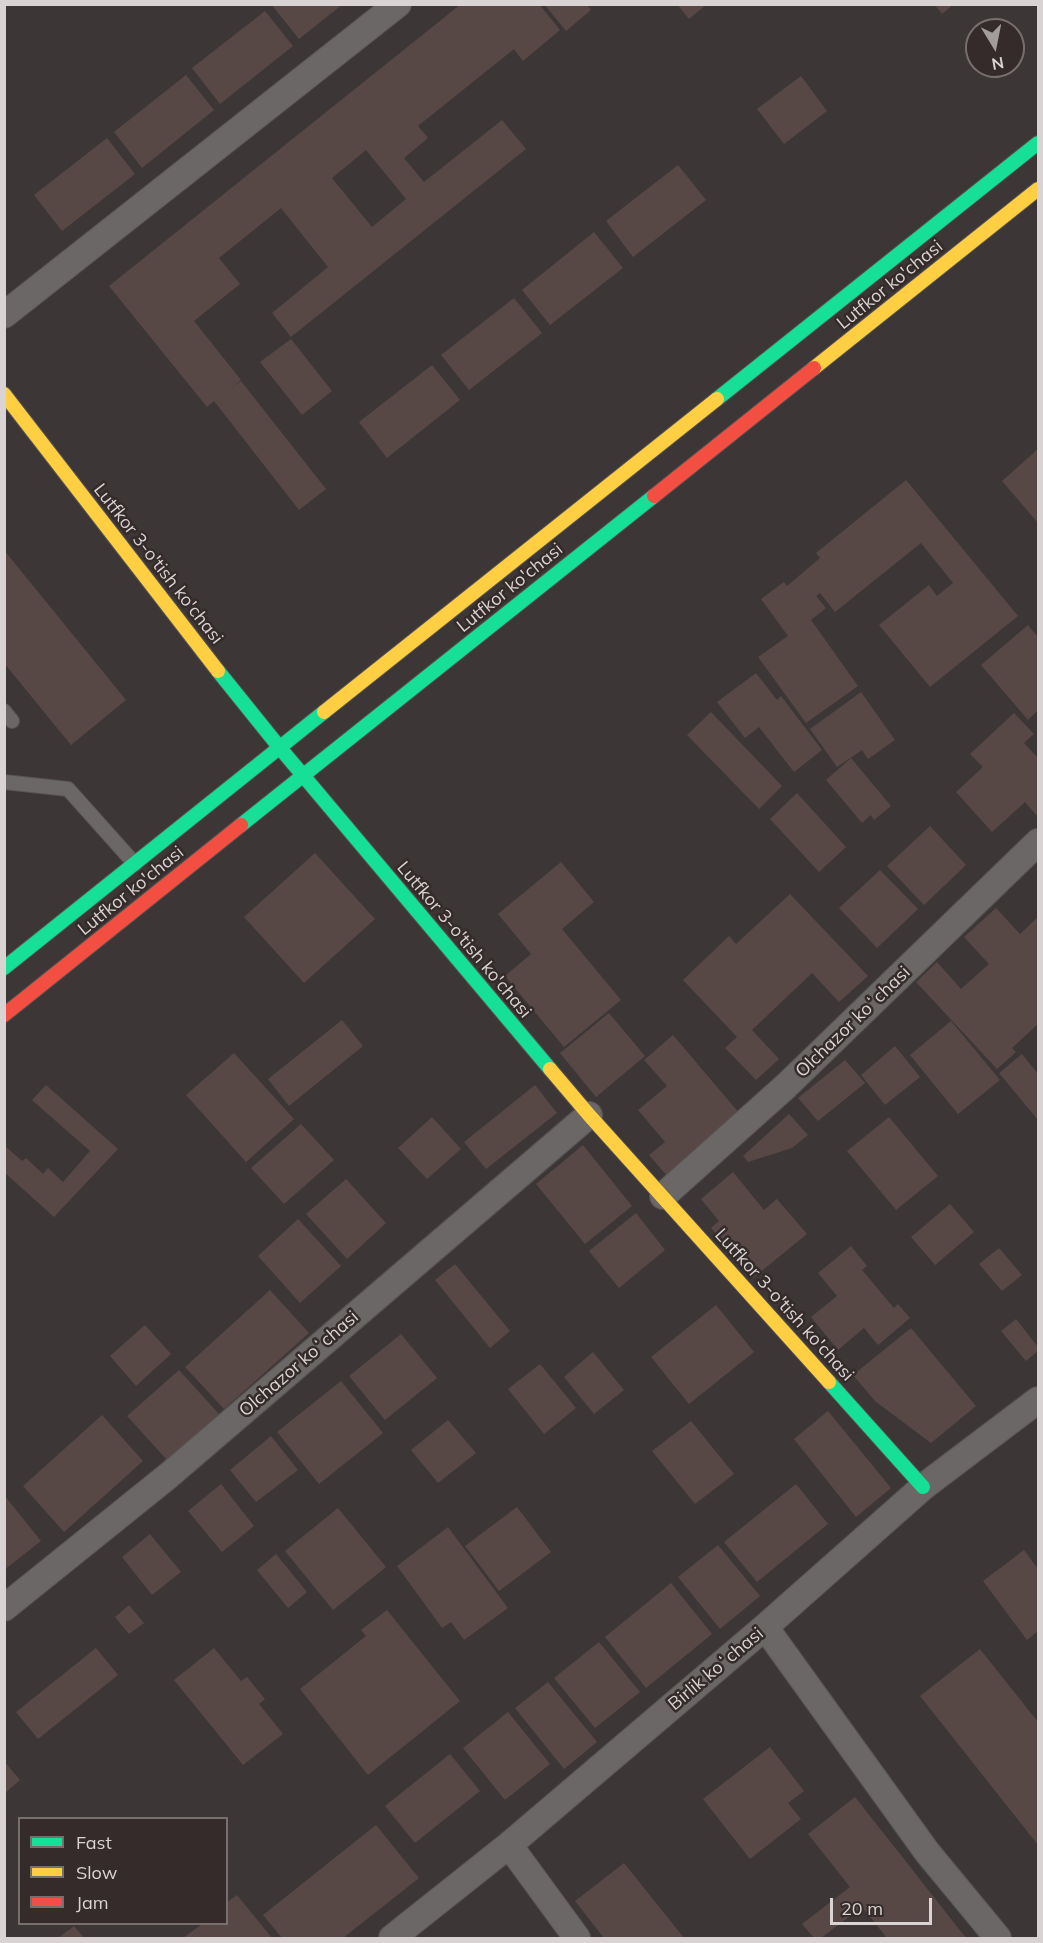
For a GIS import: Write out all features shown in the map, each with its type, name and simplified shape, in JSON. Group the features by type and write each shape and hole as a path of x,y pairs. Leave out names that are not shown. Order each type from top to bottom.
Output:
{"main road":[{"name":"Lutfkor ko'chasi","path":"4,968 1038,143"},
{"name":"Lutfkor ko'chasi","path":"4,1015 1038,189"},
{"name":"Lutfkor 3-o'tish ko'chasi","path":"4,394 195,643 303,776 589,1116 923,1487"}],"street":[{"path":"4,315 398,4"},
{"name":"Olchazor koʻchasi","path":"663,1197 786,1086 1038,842"},
{"name":"Olchazor koʻchasi","path":"4,1608 168,1476 589,1116"},
{"name":"Birlik koʻchasi","path":"392,1938 509,1845 765,1627 923,1487 1038,1401"},
{"path":"765,1627 927,1852 998,1938"},
{"path":"509,1845 577,1938"}],"lane":[{"path":"4,782 68,789 135,864"}],"building":[{"path":"271,4 343,4 299,39"},
{"path":"461,4 539,4 560,30 523,61 514,49 418,126 428,138 404,158 424,182 502,120 526,149 291,337 272,313 328,267 281,208 219,258 240,284 194,321 241,380 231,388 241,381 326,489 299,510 214,401 207,407 109,286","holes":["366,150 406,199 372,227 332,178"]},
{"path":"544,4 589,4 591,10 566,31"},
{"path":"677,4 707,4 689,19"},
{"path":"934,4 954,4 942,14"},
{"path":"265,11 293,46 220,104 192,68"},
{"path":"186,75 214,110 142,168 114,132"},
{"path":"801,76 827,111 784,144 757,109"},
{"path":"107,138 135,174 62,231 34,195"},
{"path":"678,165 706,200 633,257 606,221"},
{"path":"594,232 623,268 550,325 522,290"},
{"path":"514,298 542,333 469,390 441,355"},
{"path":"291,339 332,391 302,415 260,362"},
{"path":"432,365 460,400 387,458 359,422"},
{"path":"1038,449 1038,523 1002,481"},
{"path":"906,480 1018,616 930,687 879,625 929,585 937,596 953,583 921,543 835,612 820,593 816,596 826,608 811,620 858,686 806,723 758,657 788,636 761,599 784,582 787,586 820,558 816,553"},
{"path":"4,550 126,700 71,745 4,663"},
{"path":"1028,625 1038,637 1038,710 1028,720 981,665"},
{"path":"756,673 777,700 781,696 822,750 794,772 759,727 745,738 717,702"},
{"path":"861,692 895,740 868,759 862,750 837,767 810,729"},
{"path":"711,712 782,786 759,809 687,735"},
{"path":"1014,713 1034,734 1024,743 1038,758 1038,817 1025,802 992,832 956,792 983,767 970,754"},
{"path":"851,758 891,806 874,820 871,815 862,823 826,780"},
{"path":"797,793 846,847 819,872 770,819"},
{"path":"930,826 966,865 924,905 887,866"},
{"path":"315,853 375,919 304,983 244,917"},
{"path":"561,862 594,902 562,929 621,1000 564,1047 505,976 531,954 498,914"},
{"path":"880,870 918,909 877,948 839,908"},
{"path":"790,894 868,976 839,1002 812,973 752,1030 779,1059 756,1080 725,1048 737,1037 683,980 729,936 736,944"},
{"path":"996,908 1020,934 1038,917 1038,1024 1012,1048 1016,1052 997,1069 916,982 937,962 961,989 989,964 964,937"},
{"path":"609,1013 645,1056 596,1097 560,1053"},
{"path":"342,1020 363,1046 289,1106 268,1079"},
{"path":"951,1021 1000,1080 958,1114 910,1055"},
{"path":"673,1035 740,1114 667,1176 649,1155 665,1142 638,1110 667,1086 644,1060"},
{"path":"895,1046 920,1077 885,1105 861,1075"},
{"path":"234,1053 294,1119 246,1162 186,1095"},
{"path":"1022,1054 1038,1074 1038,1120 999,1073"},
{"path":"845,1060 865,1083 818,1121 798,1098"},
{"path":"46,1085 118,1149 54,1217 4,1172 4,1145 22,1161 26,1158 43,1174 48,1168 63,1182 90,1151 32,1100"},
{"path":"535,1085 557,1113 486,1169 464,1142"},
{"path":"789,1114 808,1135 792,1148 748,1162 743,1156"},
{"path":"432,1117 461,1149 427,1179 398,1148"},
{"path":"889,1117 938,1176 896,1210 847,1151"},
{"path":"301,1124 334,1160 284,1204 251,1168"},
{"path":"583,1145 632,1206 585,1244 536,1184"},
{"path":"733,1172 764,1210 777,1199 807,1234 753,1278 711,1228 719,1221 701,1199"},
{"path":"346,1179 386,1223 347,1259 306,1214"},
{"path":"950,1204 974,1232 935,1265 911,1237"},
{"path":"636,1213 665,1250 619,1288 589,1251"},
{"path":"298,1219 341,1266 300,1303 258,1256"},
{"path":"851,1246 867,1266 862,1270 894,1308 898,1304 910,1318 878,1345 864,1328 838,1350 811,1317 837,1296 818,1273"},
{"path":"999,1248 1022,1275 1002,1291 979,1264"},
{"path":"455,1264 510,1331 490,1348 435,1280"},
{"path":"270,1290 309,1333 224,1409 185,1367"},
{"path":"716,1305 754,1352 689,1404 651,1357"},
{"path":"1016,1319 1038,1347 1038,1351 1026,1361 1001,1331"},
{"path":"145,1325 171,1354 136,1386 110,1356"},
{"path":"911,1328 976,1406 931,1443 875,1401 853,1375"},
{"path":"401,1334 437,1378 385,1420 349,1376"},
{"path":"593,1352 624,1390 594,1414 564,1377"},
{"path":"540,1364 576,1408 544,1434 508,1389"},
{"path":"179,1370 219,1414 167,1460 127,1416"},
{"path":"341,1381 383,1433 319,1484 277,1432"},
{"path":"828,1411 891,1488 856,1517 794,1439"},
{"path":"102,1415 143,1461 64,1532 23,1486"},
{"path":"448,1420 476,1453 438,1483 411,1450"},
{"path":"691,1421 734,1474 695,1504 652,1451"},
{"path":"271,1436 298,1470 256,1502 230,1470"},
{"path":"221,1484 254,1526 222,1552 188,1511"},
{"path":"796,1484 828,1524 757,1582 724,1542"},
{"path":"4,1495 41,1541 4,1570"},
{"path":"517,1507 551,1552 499,1591 465,1546"},
{"path":"338,1508 386,1567 333,1610 285,1551"},
{"path":"448,1527 508,1608 464,1640 451,1622 442,1628 397,1566"},
{"path":"150,1534 181,1572 152,1595 122,1557"},
{"path":"718,1545 760,1596 720,1629 678,1577"},
{"path":"1024,1550 1038,1569 1038,1631 1027,1640 983,1581"},
{"path":"276,1554 307,1592 288,1608 257,1570"},
{"path":"671,1583 712,1634 646,1688 605,1637"},
{"path":"129,1605 144,1623 129,1634 115,1617"},
{"path":"387,1610 460,1701 368,1775 300,1689 366,1636 361,1630"},
{"path":"599,1642 640,1692 595,1728 554,1678"},
{"path":"96,1648 118,1675 38,1739 16,1712"},
{"path":"214,1648 241,1681 247,1677 265,1699 259,1704 283,1734 243,1765 174,1680"},
{"path":"980,1649 1038,1722 1038,1845 920,1696"},
{"path":"548,1682 597,1742 564,1769 515,1708"},
{"path":"508,1712 550,1764 505,1800 463,1748"},
{"path":"770,1747 804,1791 788,1803 801,1819 750,1859 703,1799"},
{"path":"450,1754 480,1791 415,1843 385,1806"},
{"path":"4,1761 20,1780 4,1794"},
{"path":"855,1797 966,1938 887,1938 862,1907 821,1938 814,1938 802,1924 850,1887 808,1834"},
{"path":"376,1825 419,1878 343,1938 282,1938 263,1915"},
{"path":"624,1863 684,1938 604,1938 575,1901"},
{"path":"237,1895 272,1938 183,1938 201,1925 228,1925 228,1902"},
{"path":"74,1926 84,1938 58,1938"}],"traffic: fast":[{"path":"717,399 1038,143"},
{"path":"241,825 654,496"},
{"path":"218,671 550,1069"},
{"path":"4,968 324,712"},
{"path":"829,1382 923,1487"}],"traffic: slow":[{"path":"814,368 1038,189"},
{"path":"4,394 218,671"},
{"path":"324,712 717,399"},
{"path":"550,1069 829,1382"}],"traffic: jam":[{"path":"654,496 814,368"},
{"path":"4,1015 241,825"}]}
